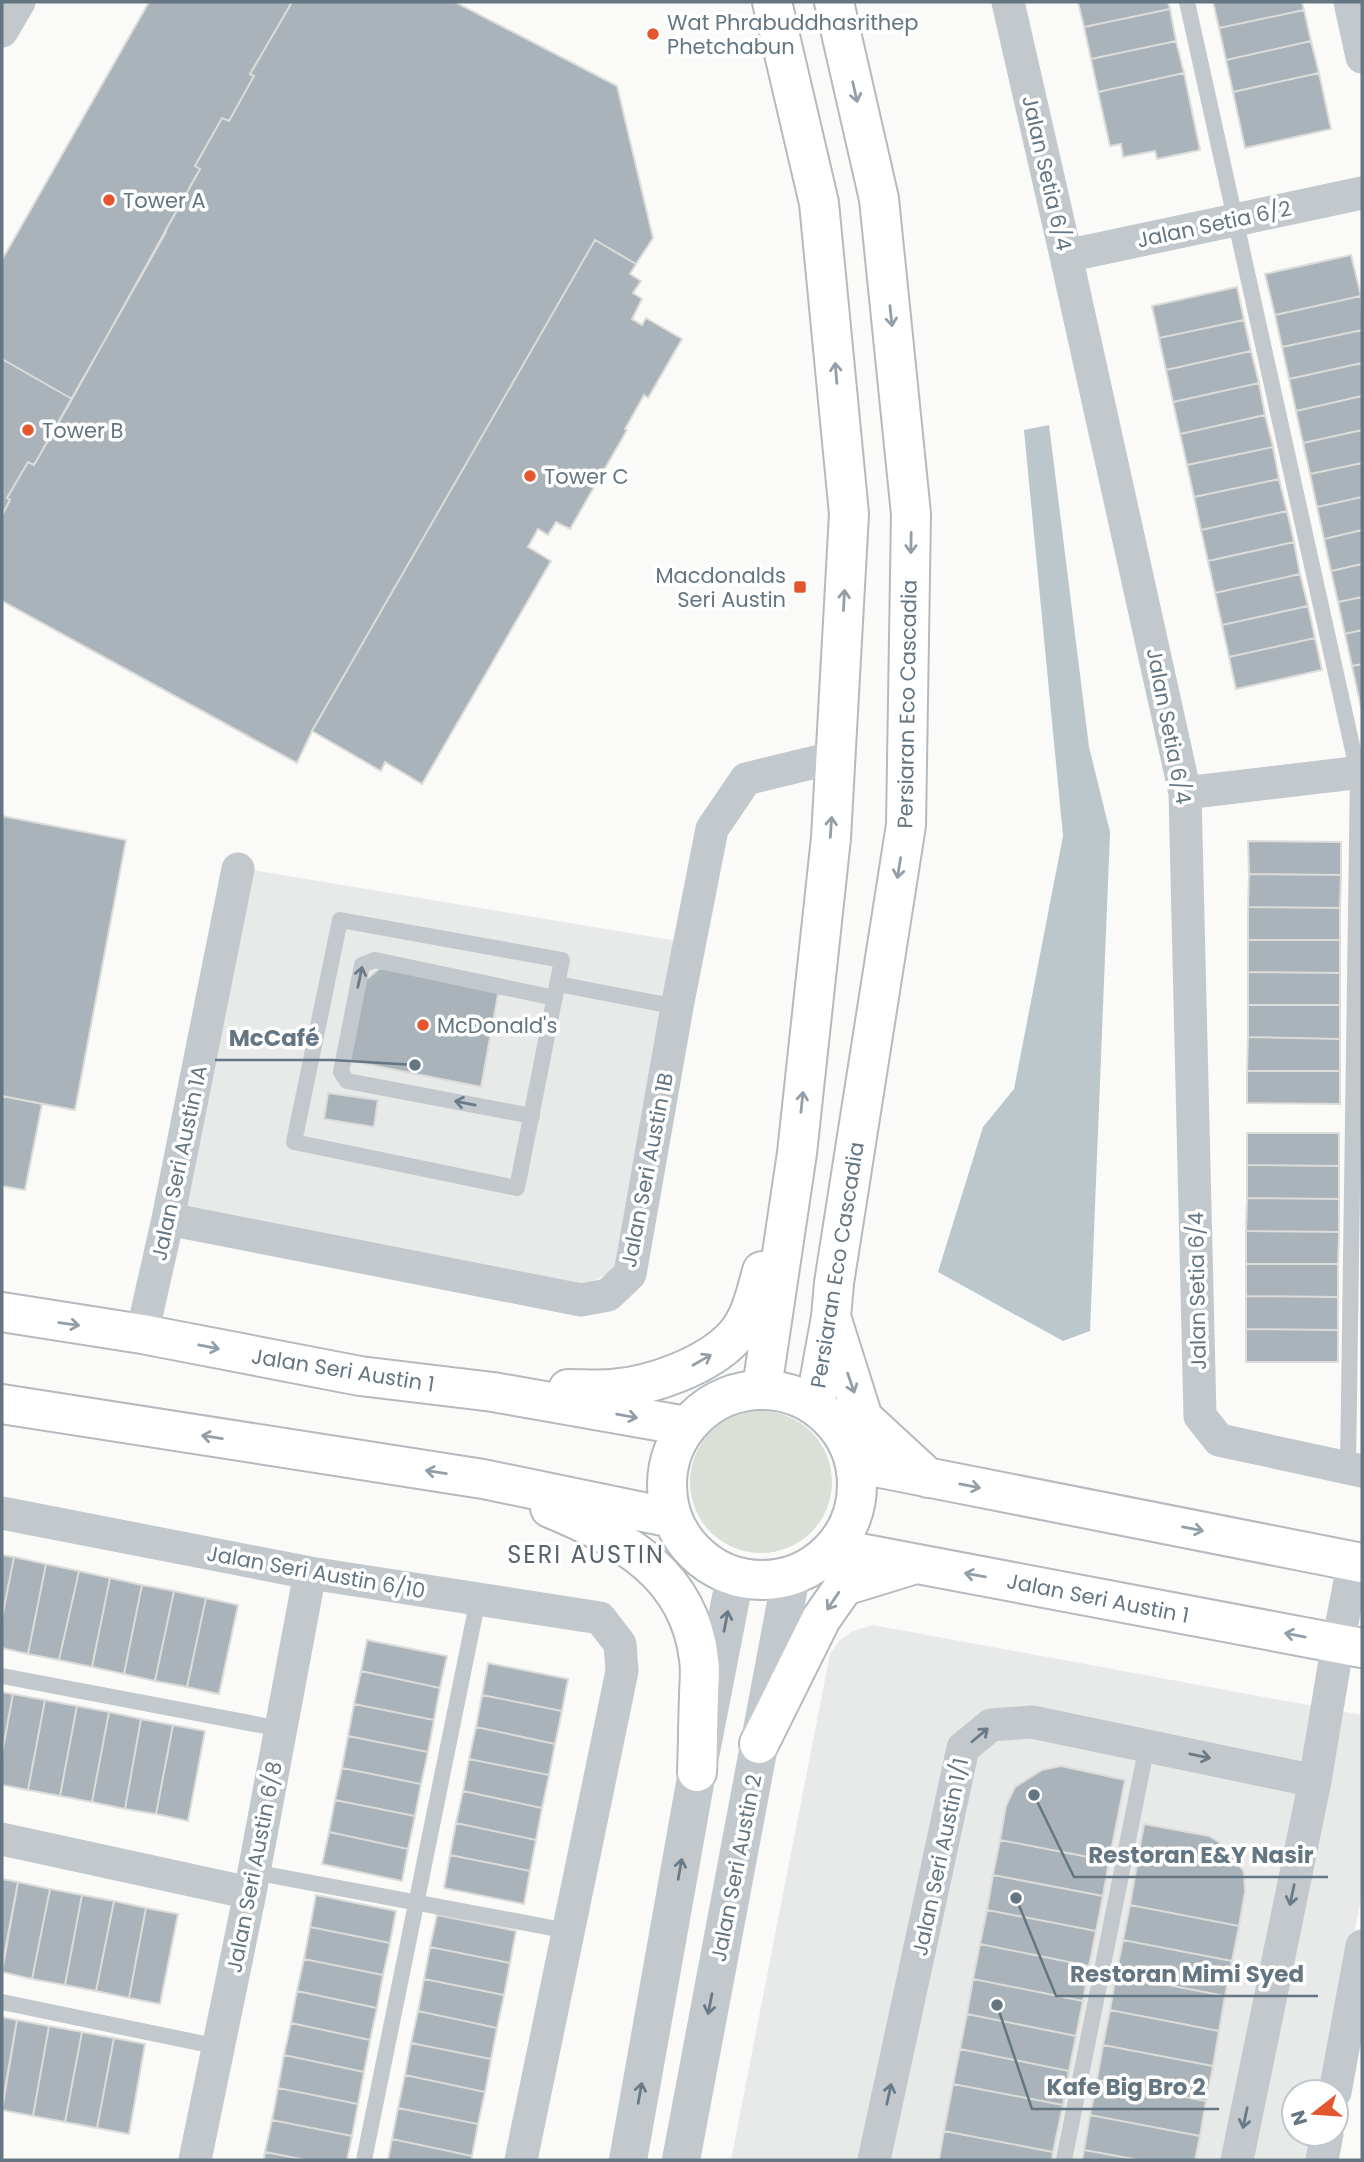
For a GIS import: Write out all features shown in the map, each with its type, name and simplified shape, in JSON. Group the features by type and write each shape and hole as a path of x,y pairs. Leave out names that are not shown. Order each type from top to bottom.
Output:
{"main road":[{"path":"762,1388 797,1153 831,838 849,514 820,203 772,2"},
{"name":"Persiaran Eco Cascadia","path":"815,1405 831,1317 834,1283 906,825 912,514 879,199 834,2"},
{"path":"493,1392 614,1389 680,1372 712,1354 735,1335 752,1308 797,1153"},
{"name":"Jalan Seri Austin 1","path":"2,1312 142,1334 360,1376 493,1392 685,1426"},
{"path":"831,1317 863,1418 928,1478"},
{"path":"762,1388 790,1393 815,1405 833,1421 847,1441 855,1463 857,1486 854,1508 846,1530 833,1548 814,1565 791,1576 763,1581 735,1577 708,1564 686,1544 672,1518 666,1486 671,1454 685,1426 706,1405 733,1392 762,1388"},
{"path":"2,1404 483,1479 672,1518"},
{"path":"855,1463 1358,1562"},
{"path":"483,1479 582,1521 610,1536 635,1551 669,1583 689,1617 699,1660 697,1772"},
{"name":"Jalan Seri Austin 1","path":"833,1548 1350,1645"},
{"path":"759,1744 821,1619 844,1586 915,1564"}],"street":[{"path":"2,32 19,2"},
{"name":"Jalan Setia 6/4","path":"1008,2 1185,793 1200,1416 1219,1440 1355,1469"},
{"path":"1350,2 1362,57"},
{"name":"Jalan Setia 6/2","path":"1066,256 1362,193"},
{"name":"Jalan Seri Austin 1B","path":"168,1219 581,1300 608,1295 630,1274 677,1007 712,829 746,779 836,757"},
{"path":"1185,793 1360,773"},
{"name":"Jalan Seri Austin 1A","path":"142,1334 168,1219 238,869"},
{"name":"Jalan Seri Austin 6/10","path":"2,1513 310,1573 600,1618 620,1644 622,1671 568,1931"},
{"path":"1237,2160 1315,1781 1350,1645 1358,1562"},
{"name":"Jalan Seri Austin 6/8","path":"195,2160 252,1883 310,1573"},
{"name":"Jalan Seri Austin 2","path":"681,2160 791,1576"},
{"path":"628,2160 697,1772 735,1577"},
{"name":"Jalan Seri Austin 1/1","path":"874,2160 963,1748 992,1725 1032,1722 1315,1781"},
{"path":"2,1839 252,1883"},
{"path":"521,2160 568,1931"},
{"path":"1345,2078 1362,1946"}],"lane":[{"path":"1187,2 1360,773 1355,1469"},
{"path":"340,920 562,960 532,1116 517,1188 294,1142 340,920"},
{"path":"532,1116 347,1081 341,1072 362,965 375,960 556,991 677,1007"},
{"path":"364,2160 478,1599"},
{"path":"2,1676 281,1729"},
{"path":"1064,2160 1147,1745"},
{"path":"252,1883 417,1902 568,1931"},
{"path":"2,2001 219,2048"}],"shaded area":[{"path":"1049,425 1089,747 1110,832 1090,1331 1063,1341 938,1272 983,1127 1014,1089 1063,836 1024,430"},
{"path":"252,870 677,941 618,1268 584,1286 183,1209"},
{"path":"761,1411 788,1416 811,1432 827,1455 832,1482 827,1509 811,1532 788,1548 761,1553 734,1548 711,1532 695,1509 690,1482 695,1455 711,1432 734,1416"},
{"path":"873,1625 1362,1715 1362,1893 1327,2078 1280,2078 1280,2148 1313,2148 1310,2160 731,2160 830,1654 840,1640 853,1631"}],"building":[{"name":"Tower A","path":"149,2 292,2 250,74 254,76 229,121 222,118 195,166 200,169 72,399 2,359 2,260"},
{"path":"292,2 455,2 617,86 653,238 636,264 595,240 312,731 297,763 2,601 2,515 10,500 7,498 28,462 34,465 200,169 195,166 222,118 229,121 254,76 250,74"},
{"path":"1078,2 1168,2 1170,9 1084,27"},
{"path":"1213,2 1302,2 1304,10 1219,28"},
{"path":"1170,9 1176,41 1091,59 1084,27"},
{"path":"1304,10 1311,41 1226,60 1219,28"},
{"path":"1176,41 1184,73 1098,92 1091,59"},
{"path":"1311,41 1319,73 1233,92 1226,60"},
{"path":"1184,73 1200,150 1157,159 1155,151 1123,157 1121,144 1110,146 1098,92"},
{"path":"1319,73 1331,129 1245,148 1233,92"},
{"name":"Tower C","path":"595,240 636,264 630,274 641,281 633,293 642,299 632,319 642,325 646,318 682,339 648,398 644,395 570,529 556,522 548,535 538,529 528,547 551,561 422,784 385,762 381,771 312,731"},
{"path":"1351,255 1361,296 1275,315 1265,274"},
{"path":"1237,287 1244,320 1159,338 1152,306"},
{"path":"1361,296 1362,330 1282,347 1275,315"},
{"path":"1244,320 1251,351 1166,370 1159,338"},
{"path":"1362,330 1362,363 1289,379 1282,347"},
{"path":"1251,351 1259,383 1173,402 1166,370"},
{"name":"Tower B","path":"2,359 72,399 34,465 28,462 7,498 10,500 2,515"},
{"path":"1362,363 1362,396 1296,411 1289,379"},
{"path":"1259,383 1265,415 1180,434 1173,402"},
{"path":"1362,396 1362,430 1303,443 1296,411"},
{"path":"1265,415 1273,447 1187,465 1180,434"},
{"path":"1362,430 1362,463 1310,474 1303,443"},
{"path":"1273,447 1279,479 1194,497 1187,465"},
{"path":"1362,463 1362,497 1317,507 1310,474"},
{"path":"1279,479 1287,511 1201,530 1194,497"},
{"path":"1362,497 1362,530 1324,539 1317,507"},
{"path":"1287,511 1294,542 1208,561 1201,530"},
{"path":"1362,530 1362,564 1331,571 1324,539"},
{"path":"1294,542 1300,574 1215,593 1208,561"},
{"path":"1362,564 1362,597 1338,602 1331,571"},
{"path":"1300,574 1308,606 1222,625 1215,593"},
{"path":"1362,597 1362,630 1345,634 1338,602"},
{"path":"1308,606 1315,638 1229,657 1222,625"},
{"path":"1362,630 1362,664 1352,666 1345,634"},
{"path":"1315,638 1322,670 1236,689 1229,657"},
{"path":"1362,664 1362,708 1361,708 1352,666"},
{"path":"2,816 126,840 75,1110 2,1096"},
{"path":"1248,841 1341,842 1341,875 1249,874"},
{"path":"1249,874 1341,875 1340,908 1248,907"},
{"path":"1248,907 1340,908 1340,940 1248,940"},
{"path":"1248,940 1340,940 1340,973 1248,972"},
{"name":"McDonald's","path":"380,968 499,989 481,1087 346,1060 361,984"},
{"path":"1248,972 1340,973 1340,1005 1248,1005"},
{"path":"1248,1005 1340,1005 1340,1039 1248,1037"},
{"path":"1248,1037 1340,1039 1340,1071 1247,1071"},
{"path":"1247,1071 1340,1071 1340,1104 1247,1103"},
{"path":"328,1093 378,1100 374,1127 324,1119"},
{"path":"2,1096 42,1104 25,1190 2,1186"},
{"path":"1247,1133 1339,1133 1339,1166 1247,1165"},
{"path":"1247,1165 1339,1166 1339,1199 1247,1198"},
{"path":"1247,1198 1339,1199 1339,1232 1246,1231"},
{"path":"1246,1231 1339,1232 1338,1264 1246,1264"},
{"path":"1246,1264 1338,1264 1338,1297 1246,1296"},
{"path":"1246,1296 1338,1297 1338,1330 1246,1329"},
{"path":"1246,1329 1338,1330 1338,1362 1246,1362"},
{"path":"2,1555 14,1557 2,1618"},
{"path":"14,1557 46,1564 28,1654 2,1648 2,1618"},
{"path":"46,1564 79,1571 59,1660 28,1654"},
{"path":"79,1571 110,1578 92,1667 59,1660"},
{"path":"110,1578 142,1585 124,1674 92,1667"},
{"path":"142,1585 174,1591 155,1681 124,1674"},
{"path":"174,1591 206,1598 187,1687 155,1681"},
{"path":"206,1598 238,1605 219,1694 187,1687"},
{"path":"367,1640 447,1656 440,1688 361,1671"},
{"path":"488,1663 568,1679 562,1711 482,1695"},
{"path":"361,1671 440,1688 434,1720 354,1704"},
{"path":"2,1692 13,1694 2,1754"},
{"path":"13,1694 45,1700 28,1790 2,1785 2,1754"},
{"path":"482,1695 562,1711 555,1744 476,1727"},
{"path":"45,1700 77,1706 60,1796 28,1790"},
{"path":"354,1704 434,1720 428,1752 348,1736"},
{"path":"77,1706 109,1712 92,1802 60,1796"},
{"path":"109,1712 141,1719 125,1809 92,1802"},
{"path":"141,1719 173,1725 156,1814 125,1809"},
{"path":"173,1725 205,1731 188,1821 156,1814"},
{"path":"476,1727 555,1744 549,1775 469,1759"},
{"path":"348,1736 428,1752 421,1784 342,1768"},
{"path":"469,1759 549,1775 542,1808 463,1791"},
{"path":"1061,1766 1125,1780 1109,1861 1000,1840 1006,1806 1015,1787 1042,1770"},
{"path":"342,1768 421,1784 415,1816 335,1800"},
{"path":"463,1791 542,1808 536,1840 456,1823"},
{"path":"335,1800 415,1816 408,1849 329,1832"},
{"path":"456,1823 536,1840 530,1871 450,1855"},
{"path":"1144,1824 1209,1836 1225,1846 1244,1872 1245,1892 1239,1926 1130,1905"},
{"path":"329,1832 408,1849 402,1881 322,1864"},
{"path":"1000,1840 1109,1861 1103,1896 993,1875"},
{"path":"450,1855 530,1871 524,1904 444,1888"},
{"path":"993,1875 1103,1896 1096,1931 987,1910"},
{"path":"2,1879 18,1882 2,1967"},
{"path":"18,1882 50,1889 32,1979 2,1972"},
{"path":"50,1889 82,1895 65,1985 32,1979"},
{"path":"82,1895 114,1901 96,1991 65,1985"},
{"path":"316,1895 396,1911 390,1943 310,1927"},
{"path":"114,1901 146,1908 129,1998 96,1991"},
{"path":"1130,1905 1239,1926 1232,1961 1123,1940"},
{"path":"146,1908 178,1914 160,2004 129,1998"},
{"path":"987,1910 1096,1931 1089,1966 980,1944"},
{"path":"437,1915 516,1931 510,1963 430,1947"},
{"path":"310,1927 390,1943 383,1975 304,1959"},
{"path":"1123,1940 1232,1961 1225,1996 1116,1975"},
{"path":"980,1944 1089,1966 1083,2001 973,1979"},
{"path":"430,1947 510,1963 504,1995 424,1979"},
{"path":"304,1959 383,1975 377,2008 297,1991"},
{"path":"1116,1975 1225,1996 1219,2031 1110,2010"},
{"path":"424,1979 504,1995 497,2028 418,2011"},
{"path":"973,1979 1083,2001 1076,2036 967,2014"},
{"path":"297,1991 377,2008 370,2040 291,2023"},
{"path":"1110,2010 1219,2031 1213,2066 1103,2045"},
{"path":"418,2011 497,2028 491,2059 411,2043"},
{"path":"967,2014 1076,2036 1069,2071 960,2049"},
{"path":"2,2017 17,2020 2,2106"},
{"path":"17,2020 49,2026 33,2116 2,2110"},
{"path":"291,2023 370,2040 364,2072 284,2055"},
{"path":"49,2026 82,2032 65,2122 33,2116"},
{"path":"82,2032 114,2038 97,2128 65,2122"},
{"path":"114,2038 145,2044 129,2134 97,2128"},
{"path":"411,2043 491,2059 485,2092 405,2075"},
{"path":"1103,2045 1213,2066 1206,2101 1097,2080"},
{"path":"960,2049 1069,2071 1063,2105 953,2084"},
{"path":"284,2055 364,2072 358,2104 278,2088"},
{"path":"405,2075 485,2092 478,2124 398,2108"},
{"path":"1097,2080 1206,2101 1200,2136 1090,2115"},
{"path":"953,2084 1063,2105 1053,2152 944,2131"},
{"path":"278,2088 358,2104 352,2136 272,2120"},
{"path":"398,2108 478,2124 472,2156 392,2139"},
{"path":"1090,2115 1200,2136 1195,2160 1139,2160 1084,2150"},
{"path":"272,2120 352,2136 347,2160 306,2160 265,2152"},
{"path":"944,2131 1053,2152 1052,2160 939,2160"},
{"path":"392,2139 472,2156 471,2160 388,2160"},
{"path":"1084,2150 1139,2160 1082,2160"},
{"path":"265,2152 306,2160 264,2160"}],"place":[{"name":"Wat Phrabuddhasrithep Phetchabun","path":"653,34"},
{"name":"Tower A","path":"109,200"},
{"name":"Tower B","path":"28,430"},
{"name":"Tower C","path":"530,476"},
{"name":"Macdonalds Seri Austin","path":"800,587"},
{"name":"McDonald's","path":"423,1025"},
{"name":"McCafé","path":"415,1065"},
{"name":"Restoran E&Y Nasir","path":"1034,1795"},
{"name":"Restoran Mimi Syed","path":"1016,1898"},
{"name":"Kafe Big Bro 2","path":"997,2005"}],"district":[{"name":"SERI AUSTIN","path":"586,1554"}]}
